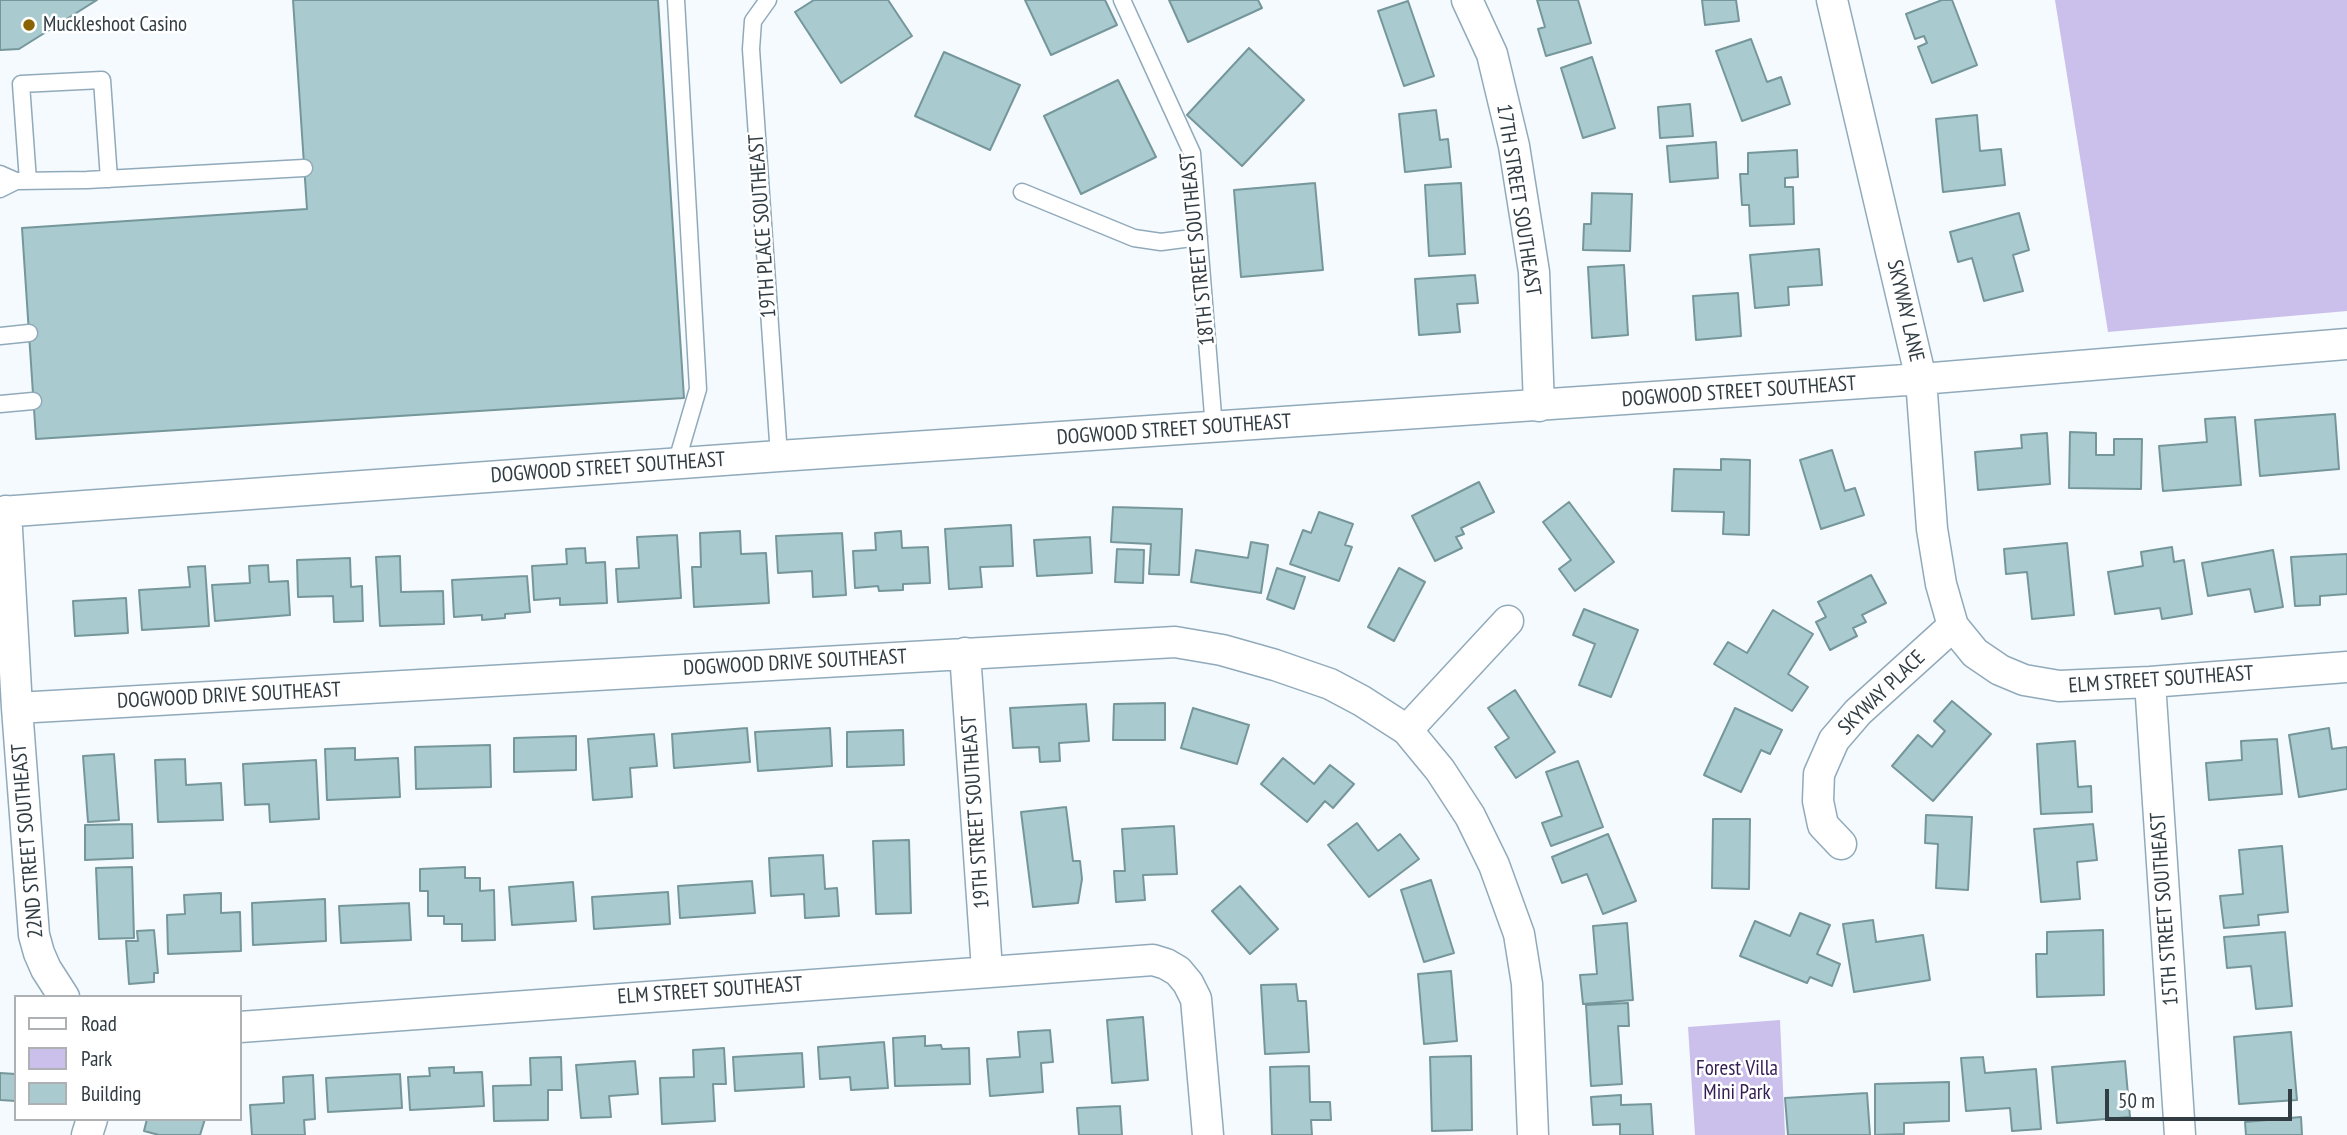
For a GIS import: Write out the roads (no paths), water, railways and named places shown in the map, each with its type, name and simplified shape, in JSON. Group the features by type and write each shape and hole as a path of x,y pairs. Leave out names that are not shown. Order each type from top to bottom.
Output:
{"street":[{"name":"17TH STREET SOUTHEAST","path":"1467,0 1492,54 1514,146 1534,272 1539,406"},
{"name":"SKYWAY LANE","path":"1832,0 1921,379 1932,529 1941,584 1953,626"},
{"name":"DOGWOOD STREET SOUTHEAST","path":"3,511 1921,379 2347,344"},
{"name":"22ND STREET SOUTHEAST","path":"3,511 34,934 46,969 63,995"},
{"path":"1508,621 1407,730 1440,770 1470,816 1494,865 1519,934 1527,984 1533,1135"},
{"name":"ELM STREET SOUTHEAST","path":"1953,626 1975,653 2000,670 2024,680 2059,686 2347,667"},
{"name":"SKYWAY PLACE","path":"1841,844 1823,825 1818,801 1819,774 1834,740 1858,712 1953,626"},
{"name":"DOGWOOD DRIVE SOUTHEAST","path":"16,708 1174,642 1222,650 1330,684 1407,730"},
{"name":"19TH STREET SOUTHEAST","path":"965,653 987,970"},
{"name":"15TH STREET SOUTHEAST","path":"2150,682 2180,1135"},
{"name":"ELM STREET SOUTHEAST","path":"242,1027 987,970 1153,960 1178,971 1196,999 1208,1135"}],"lane":[{"path":"676,0 698,389 676,464"},
{"name":"19TH PLACE SOUTHEAST","path":"768,0 753,21 751,49 779,456"},
{"name":"18TH STREET SOUTHEAST","path":"1122,0 1192,153 1214,428"},
{"path":"22,181 21,84 102,80 109,179"},
{"path":"0,189 22,181 304,168"},
{"path":"0,174 22,181"},
{"path":"1022,192 1134,237 1161,242 1199,237"},
{"path":"0,336 29,333"},
{"path":"0,404 33,401"}],"place":[{"name":"Muckleshoot Casino","path":"29,25"}],"park label":[{"name":"Forest Villa Mini Park","path":"1737,1081"}]}
